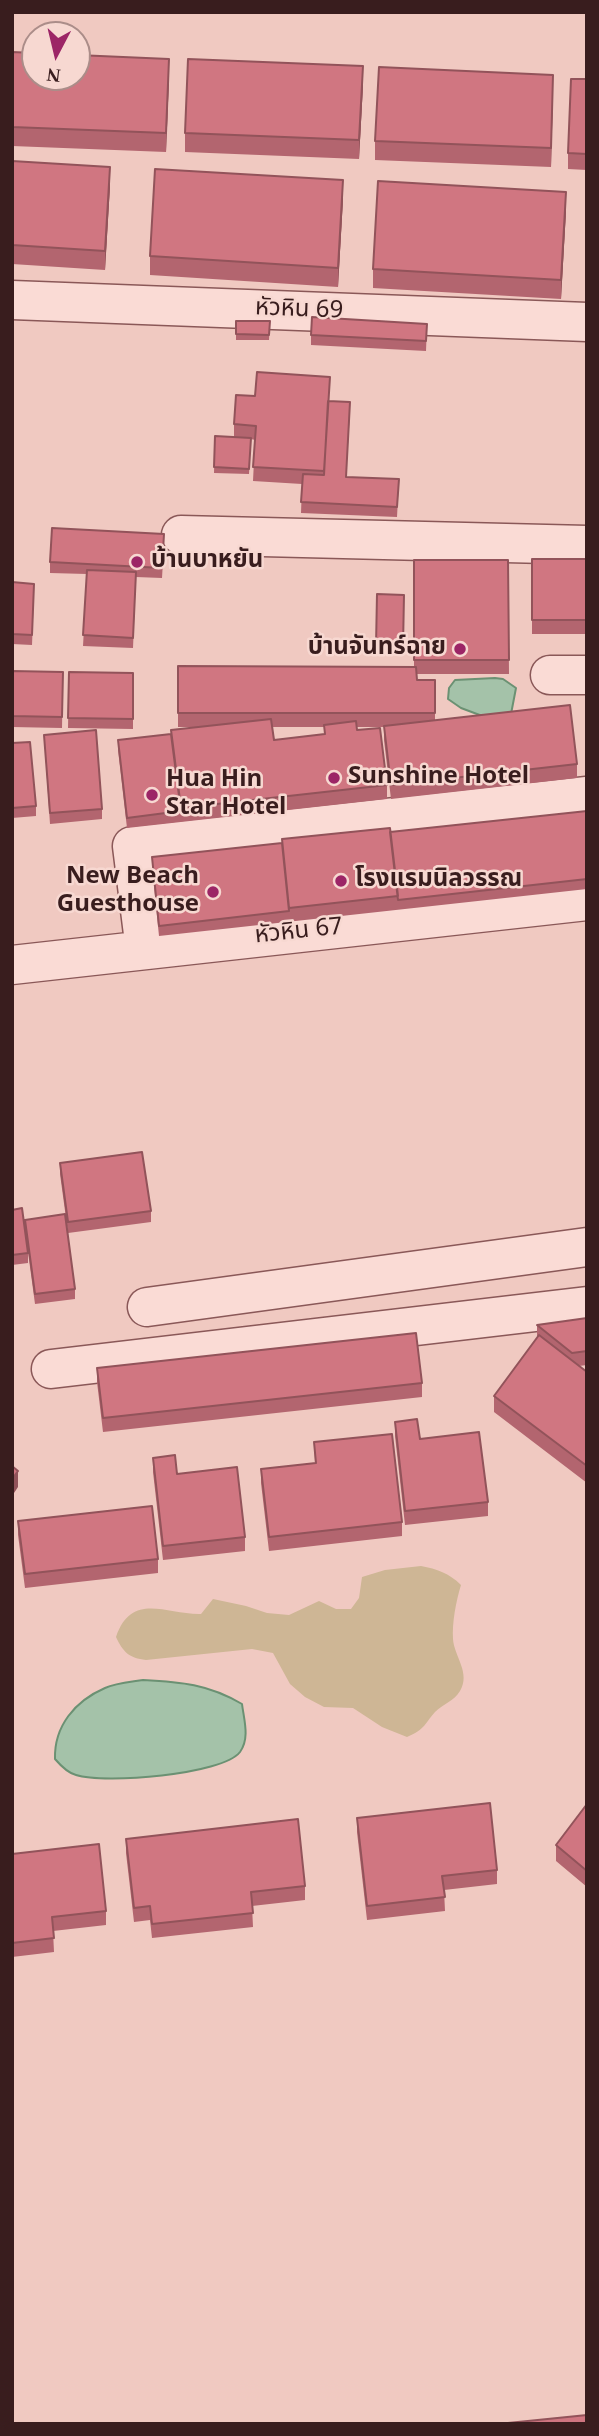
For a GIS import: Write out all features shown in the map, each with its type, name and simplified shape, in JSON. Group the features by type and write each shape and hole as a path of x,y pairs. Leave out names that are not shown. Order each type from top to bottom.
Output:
{"street":[{"name":"หัวหิน 69","path":"12,300 587,322"},
{"path":"181,535 587,545"},
{"path":"145,950 132,846 587,796"},
{"name":"หัวหิน 67","path":"12,965 587,901"},
{"path":"147,1307 587,1247"},
{"path":"51,1369 587,1306"}],"shaded area":[{"path":"503,679 516,688 511,714 493,720 461,708 448,699 449,688 455,680"},
{"path":"421,1566 442,1572 461,1585 453,1639 464,1678 458,1694 435,1712 421,1729 407,1737 382,1727 353,1708 324,1707 305,1697 290,1684 273,1653 252,1649 146,1660 127,1653 116,1637 131,1614 141,1610 201,1614 213,1599 267,1613 289,1615 319,1601 336,1609 351,1609 359,1598 362,1577 385,1570"},
{"path":"143,1680 194,1685 218,1692 242,1704 246,1735 240,1752 211,1767 162,1776 90,1778 73,1774 62,1767 55,1759 58,1736 62,1725 76,1707 105,1688"}],"building":[{"path":"12,52 21,52 21,91 91,91 91,56 169,59 166,133 12,127"},
{"path":"188,59 363,66 359,140 185,133"},
{"path":"379,67 553,75 551,148 375,141"},
{"path":"571,79 587,79 587,154 568,153"},
{"path":"12,161 110,167 105,251 12,245"},
{"path":"155,169 343,180 338,268 150,256"},
{"path":"378,181 566,192 561,280 373,269"},
{"path":"312,317 427,324 426,341 311,335"},
{"path":"236,321 270,321 269,335 236,334"},
{"path":"257,372 330,377 324,471 253,467 256,426 234,424 236,395 255,396"},
{"path":"328,401 350,402 346,477 399,479 397,507 301,502 303,474 324,475"},
{"path":"215,436 251,438 249,469 214,467"},
{"path":"52,528 164,534 162,568 50,562"},
{"path":"532,559 587,559 587,620 532,620"},
{"path":"414,560 508,560 509,660 414,660"},
{"path":"87,570 136,572 133,638 83,635"},
{"path":"12,582 34,584 32,635 12,634"},
{"path":"377,594 404,595 403,647 376,646"},
{"path":"178,666 416,667 417,680 435,680 435,713 178,713"},
{"path":"12,671 63,672 62,717 12,716"},
{"path":"69,672 133,673 133,719 68,718"},
{"path":"570,705 577,764 391,785 384,726"},
{"path":"271,719 274,740 325,734 324,725 356,721 357,730 380,728 387,785 181,808 171,730"},
{"path":"96,730 102,809 50,813 44,735"},
{"path":"171,734 181,811 127,818 118,740"},
{"path":"30,742 36,806 12,808 12,743"},
{"path":"587,811 587,879 398,900 390,832"},
{"path":"390,828 398,896 289,908 282,839"},
{"path":"282,843 289,911 159,926 152,857"},
{"path":"142,1152 151,1211 68,1222 60,1163"},
{"path":"22,1208 28,1253 12,1255 12,1210"},
{"path":"65,1214 75,1289 35,1294 25,1220"},
{"path":"587,1318 587,1351 572,1353 537,1325"},
{"path":"416,1333 422,1383 103,1418 97,1368"},
{"path":"539,1335 587,1372 587,1466 494,1396"},
{"path":"417,1419 420,1439 479,1432 488,1502 405,1511 395,1422"},
{"path":"392,1434 402,1522 269,1537 261,1469 316,1463 314,1442"},
{"path":"175,1455 177,1474 237,1467 245,1537 163,1546 153,1458"},
{"path":"12,1466 18,1471 12,1479"},
{"path":"152,1506 158,1559 25,1574 18,1521"},
{"path":"490,1803 497,1870 442,1876 445,1897 367,1906 357,1818"},
{"path":"587,1804 587,1871 556,1845"},
{"path":"298,1819 305,1886 251,1892 253,1913 152,1924 150,1906 134,1908 126,1839"},
{"path":"99,1844 106,1911 52,1917 54,1938 12,1943 12,1854"},
{"path":"587,2415 587,2424 498,2424"}],"place":[{"name":"บ้านบาหยัน","path":"137,562"},
{"name":"บ้านจันทร์ฉาย","path":"460,649"},
{"name":"Sunshine Hotel","path":"334,778"},
{"name":"Hua Hin Star Hotel","path":"152,795"},
{"name":"โรงแรมนิลวรรณ","path":"341,881"},
{"name":"New Beach Guesthouse","path":"213,892"}]}
